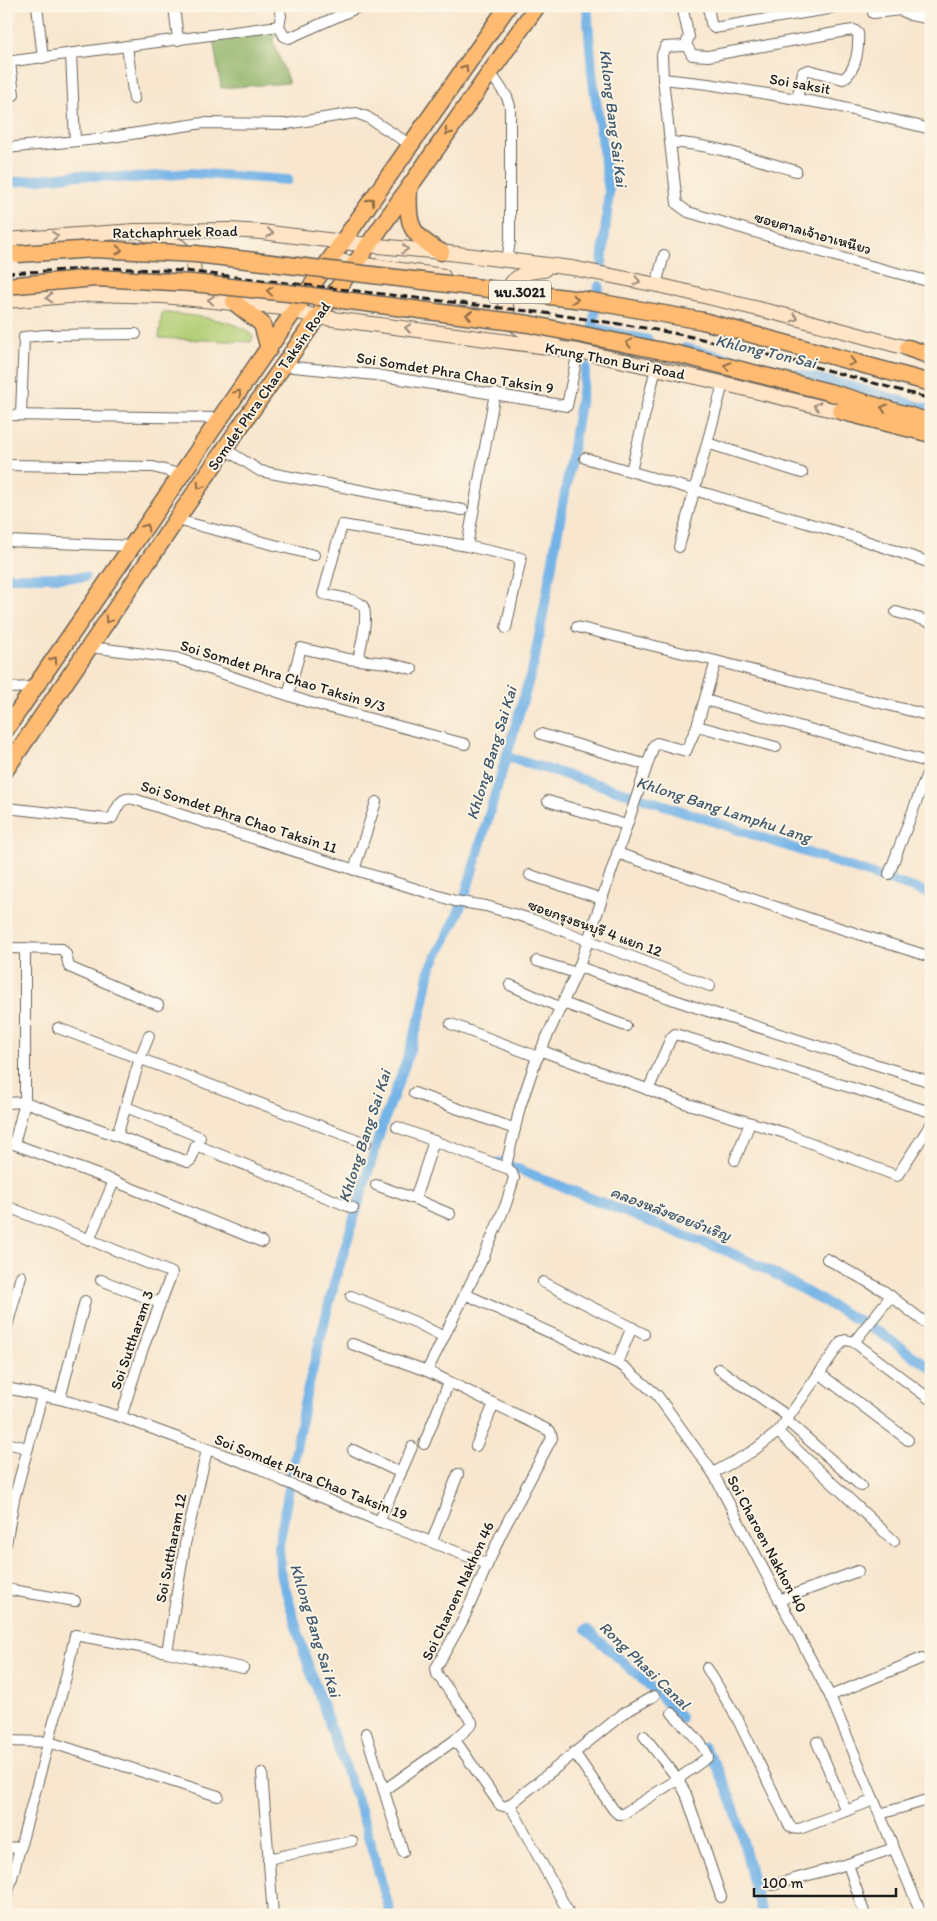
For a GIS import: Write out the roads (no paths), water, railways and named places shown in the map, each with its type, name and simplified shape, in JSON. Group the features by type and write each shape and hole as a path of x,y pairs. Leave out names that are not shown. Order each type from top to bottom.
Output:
{"main road":[{"name":"Somdet Phra Chao Taksin Road","path":"6,769 225,449 537,6"},
{"name":"Somdet Phra Chao Taksin Road","path":"6,729 294,311 333,265 343,241 503,9"},
{"path":"409,188 408,211 413,230 424,243 441,252"},
{"path":"135,230 179,246 193,260 194,277 182,293 163,296"},
{"name":"Ratchaphruek Road","path":"6,240 135,230 196,230 262,232 343,241"},
{"path":"343,241 572,268 656,285 792,317 931,355"},
{"name":"Ratchaphruek Road","path":"12,254 94,249 187,253 333,265"},
{"path":"333,265 356,264 484,282 496,287 506,298"},
{"name":"นบ.3021","path":"333,265 591,301 703,322 931,383"},
{"path":"572,268 537,270 514,278 508,287 506,298 507,313 514,323 531,333 578,351"},
{"name":"Krung Thon Buri Road","path":"6,286 95,278 192,283 529,324 676,354 829,392 931,422"},
{"path":"6,301 94,294 163,296 234,302 294,311"},
{"path":"234,302 262,324 269,349"},
{"name":"Krung Thon Buri Road","path":"294,311 318,316 578,351 840,411 931,439"},
{"path":"840,411 931,434"}],"street":[{"path":"38,6 43,58"},
{"path":"174,6 178,40"},
{"path":"279,6 281,16 279,26 284,36 289,38 361,6"},
{"path":"682,6 688,37 686,44 692,55 708,56 846,31 854,30 858,33 856,58 848,76 843,79 809,70 803,72 797,99"},
{"path":"708,6 711,23 714,28 828,9 836,6"},
{"path":"873,13 920,6"},
{"path":"901,10 910,15 931,19"},
{"path":"14,95 8,62 279,26"},
{"path":"686,44 665,47 662,55 662,79 671,142 716,148 796,171"},
{"path":"127,46 134,99"},
{"path":"71,54 75,141"},
{"path":"490,72 507,97 510,106 510,241 507,260"},
{"name":"Soi saksit","path":"662,79 708,84 832,105 931,129"},
{"path":"6,148 102,139 203,123 286,124 356,113 367,117 411,145"},
{"name":"ซอยศาลเจ้าอาเหนียว","path":"671,142 675,200 677,204 688,212 852,261 931,282"},
{"path":"656,285 664,255"},
{"path":"21,414 24,337 136,334"},
{"name":"Soi Somdet Phra Chao Taksin 9","path":"283,366 376,375 567,406 578,351"},
{"path":"631,471 656,368"},
{"path":"679,547 723,384"},
{"path":"467,546 495,394"},
{"path":"6,414 221,418"},
{"path":"707,443 802,473"},
{"path":"225,449 260,471 463,510"},
{"path":"585,458 864,540 931,563"},
{"path":"6,465 153,467 182,475"},
{"path":"177,520 314,555"},
{"path":"358,660 365,624 364,610 361,604 323,594 342,525 467,546 521,558 506,628"},
{"path":"6,541 133,546"},
{"path":"896,612 931,622"},
{"path":"577,627 931,716"},
{"name":"Soi Somdet Phra Chao Taksin 9/3","path":"90,647 176,658 288,695 465,744"},
{"path":"288,695 301,648 412,669"},
{"path":"427,1372 506,1204 514,1178 507,1164 520,1107 540,1054 578,970 655,744 686,751 697,726 716,661"},
{"path":"6,688 35,688"},
{"path":"705,700 931,763 889,874"},
{"path":"697,726 776,747"},
{"path":"541,734 647,764"},
{"name":"Soi Somdet Phra Chao Taksin 11","path":"6,808 108,819 112,818 121,800 127,798 134,799 354,870 455,901 469,902"},
{"path":"548,801 626,825"},
{"path":"354,870 376,802"},
{"path":"617,853 814,920 931,957"},
{"path":"530,875 602,899"},
{"name":"ซอยกรุงธนบุรี 4 แยก 12","path":"469,902 534,920 710,986"},
{"path":"6,948 62,949 66,954 70,967 158,1005"},
{"path":"25,948 25,1102 14,1144 114,1181 262,1242"},
{"path":"536,961 578,970 931,1082"},
{"path":"510,986 562,1006 626,1026"},
{"path":"451,1024 688,1104 785,1133 897,1176 931,1124"},
{"path":"58,1028 366,1143"},
{"path":"648,1090 671,1038 675,1034 931,1112"},
{"path":"118,1136 140,1058 149,1036"},
{"path":"414,1093 515,1129"},
{"path":"6,1103 25,1102 188,1162 191,1160 196,1145 353,1208"},
{"path":"126,1106 200,1137"},
{"path":"735,1160 750,1123"},
{"path":"397,1127 507,1164"},
{"path":"415,1199 434,1141"},
{"path":"6,1206 90,1240 114,1181"},
{"path":"376,1186 415,1199 450,1214"},
{"name":"Soi Suttharam 3","path":"90,1240 172,1272 143,1348 121,1417"},
{"path":"827,1259 891,1296 931,1327"},
{"path":"6,1330 21,1276"},
{"path":"101,1280 160,1303"},
{"path":"543,1282 644,1334"},
{"name":"Soi Charoen Nakhon 40","path":"465,1294 617,1363 657,1395 713,1473 830,1696 922,1915"},
{"path":"350,1296 414,1322 444,1337"},
{"path":"854,1342 873,1321 891,1296"},
{"path":"60,1399 85,1301"},
{"path":"617,1363 632,1327"},
{"path":"713,1473 753,1451 778,1432 842,1341 854,1342 931,1400"},
{"name":"Soi Charoen Nakhon 46","path":"352,1344 449,1382 550,1431 552,1438 501,1534 463,1620 436,1668 437,1674 472,1722 468,1730 455,1740"},
{"path":"719,1369 787,1418 861,1486"},
{"path":"819,1373 908,1440"},
{"path":"424,1444 449,1382"},
{"name":"Soi Somdet Phra Chao Taksin 19","path":"6,1388 60,1399 121,1417 259,1468 379,1522 488,1564"},
{"path":"6,1543 10,1498 28,1448 42,1396"},
{"path":"476,1446 494,1404"},
{"path":"778,1432 894,1541"},
{"path":"6,1443 28,1448"},
{"path":"379,1522 412,1448"},
{"name":"Soi Suttharam 12","path":"167,1652 185,1544 207,1450"},
{"path":"353,1450 401,1473"},
{"path":"432,1541 458,1474"},
{"path":"779,1600 858,1571"},
{"path":"6,1589 75,1602"},
{"path":"6,1900 49,1742 75,1635 243,1668"},
{"path":"830,1696 922,1658"},
{"path":"707,1668 737,1718 793,1829 797,1830 874,1800"},
{"path":"384,1790 455,1740 500,1805 510,1806 624,1713 654,1696"},
{"path":"574,1752 613,1809 618,1814 623,1814 707,1760 708,1754 672,1713"},
{"path":"366,1733 403,1852"},
{"path":"644,1736 678,1779 686,1794 700,1830 721,1897"},
{"path":"6,1741 49,1742 218,1796"},
{"path":"817,1742 846,1811"},
{"path":"262,1773 272,1915"},
{"path":"880,1814 931,1798"},
{"path":"510,1806 567,1914"},
{"path":"268,1859 352,1841"},
{"path":"6,1848 21,1847"},
{"path":"773,1886 894,1848"},
{"path":"848,1864 865,1915"}],"waterway":[{"name":"Khlong Bang Sai Kai","path":"587,6 592,73 609,191 602,264"},
{"path":"6,183 77,175 133,178 190,173 288,180"},
{"name":"Khlong Bang Sai Kai","path":"592,333 599,286"},
{"name":"Khlong Ton Sai","path":"593,328 648,340"},
{"name":"Khlong Ton Sai","path":"685,348 854,387 931,410"},
{"name":"Khlong Bang Sai Kai","path":"391,1915 363,1818 305,1656 280,1571 279,1545 304,1404 334,1284 382,1126 406,1062 422,1011 430,969 454,923 465,896 534,663 586,367"},
{"path":"6,577 85,577"},
{"name":"Khlong Bang Lamphu Lang","path":"507,757 643,798 931,894"},
{"name":"คลองหลังซอยจำเริญ","path":"500,1162 729,1252 773,1273 880,1333 931,1368"},
{"name":"Rong Phasi Canal","path":"586,1629 652,1688 681,1718"},
{"name":"Rong Phasi Canal","path":"704,1747 716,1766 734,1807 763,1915"}],"railway":[{"path":"6,273 108,268 185,271 545,313 646,328 706,340 931,399"}]}
